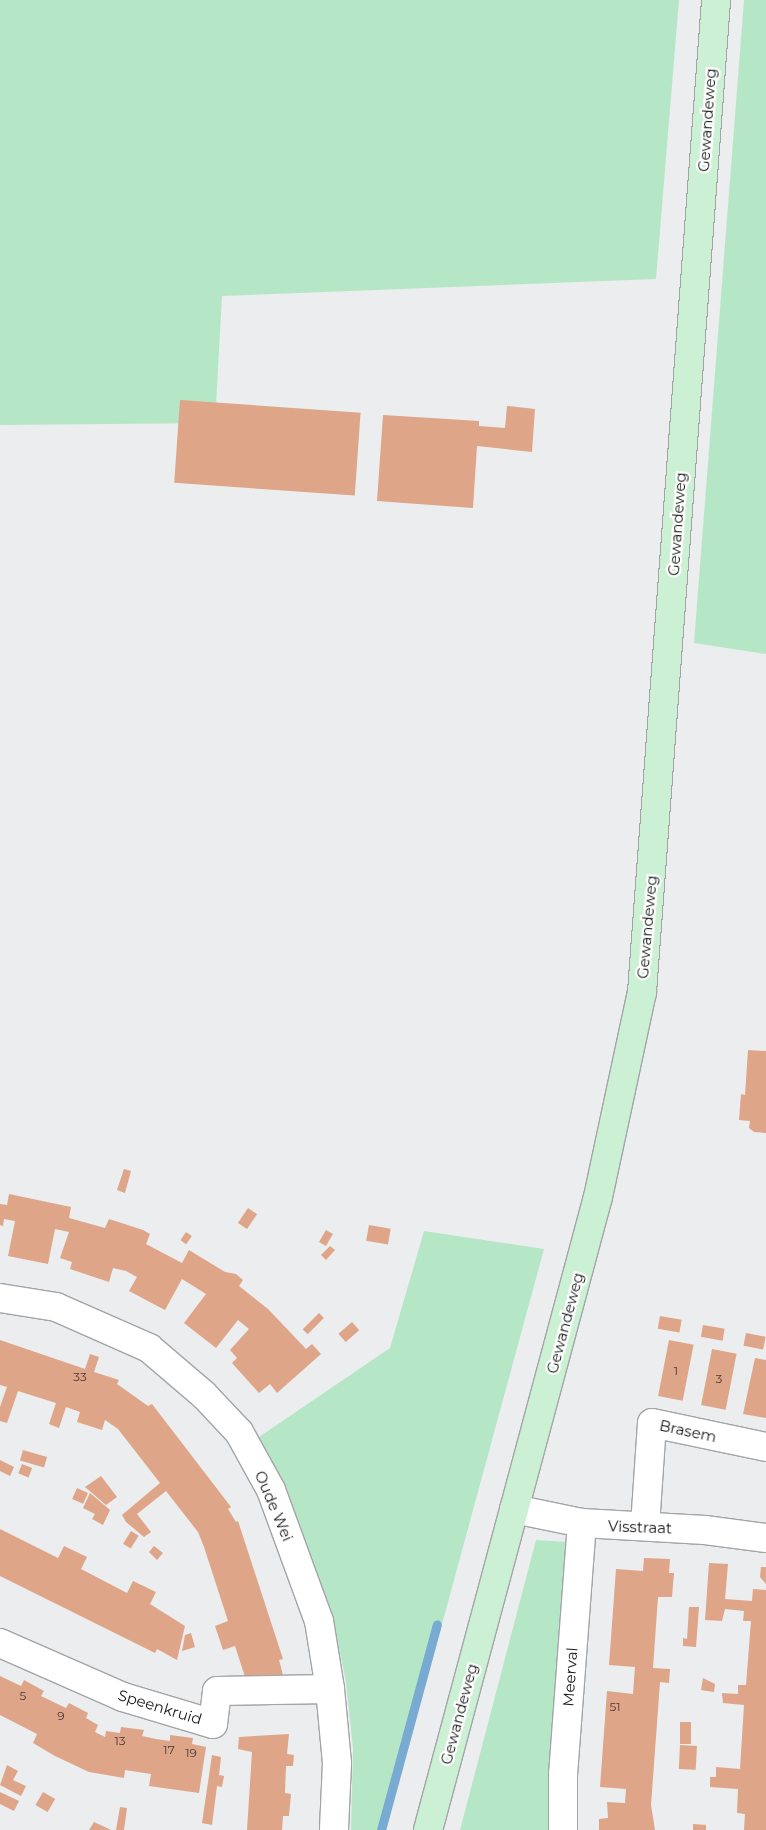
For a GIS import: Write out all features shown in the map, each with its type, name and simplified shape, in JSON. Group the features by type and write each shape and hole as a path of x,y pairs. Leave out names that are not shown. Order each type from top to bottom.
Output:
{"street":[{"name":"Gewandeweg","path":"428,1830 598,1197 642,992 716,0"},
{"name":"Oude Wei","path":"0,1298 56,1307 150,1348 204,1395 239,1432 271,1490 319,1621 330,1689 337,1762 334,1830"},
{"name":"Brasem","path":"645,1526 652,1423 766,1447"},
{"name":"Visstraat","path":"514,1509 582,1523 705,1530 766,1538"},
{"name":"Meerval","path":"563,1830 563,1775 582,1523"},
{"name":"Speenkruid","path":"0,1643 123,1697 214,1724 217,1691 330,1689"}],"green space":[{"path":"0,0 679,0 656,279 222,296 216,405 219,423 0,425"},
{"path":"744,0 766,0 766,654 694,643"},
{"path":"424,1231 544,1249 386,1830 351,1830 353,1749 346,1682 333,1618 279,1474 259,1437 390,1348"},
{"path":"536,1540 567,1542 550,1775 551,1830 460,1830"}],"building":[{"path":"180,400 361,413 355,495 174,483"},
{"path":"507,406 535,409 532,452 477,446 473,508 377,501 383,415 479,421 479,426 505,428"},
{"path":"748,1050 766,1051 766,1133 754,1132 749,1128 750,1121 739,1120 741,1094 745,1095"},
{"path":"124,1169 131,1171 125,1193 117,1190"},
{"path":"9,1194 71,1207 69,1218 105,1228 109,1219 143,1230 150,1234 146,1244 182,1263 189,1250 225,1272 236,1274 243,1280 239,1286 268,1309 306,1349 312,1344 321,1354 277,1393 270,1384 259,1393 232,1363 237,1358 230,1350 249,1329 238,1320 216,1348 184,1323 206,1294 182,1279 165,1310 129,1291 137,1277 126,1271 113,1268 109,1282 70,1269 72,1262 60,1258 69,1232 55,1229 48,1264 8,1256 15,1221 4,1219 3,1226 0,1225 0,1204 7,1205"},
{"path":"248,1208 257,1214 247,1229 238,1223"},
{"path":"369,1225 391,1229 388,1245 366,1241"},
{"path":"326,1230 333,1234 326,1246 319,1242"},
{"path":"186,1232 192,1236 186,1244 180,1240"},
{"path":"330,1246 335,1250 326,1260 321,1255"},
{"path":"319,1313 324,1318 308,1334 303,1329"},
{"path":"660,1316 682,1320 679,1333 658,1329"},
{"path":"352,1322 359,1330 346,1342 338,1334"},
{"path":"703,1325 725,1329 723,1341 701,1337"},
{"path":"746,1333 766,1337 763,1350 744,1346"},
{"path":"0,1340 85,1369 90,1354 99,1357 94,1372 119,1380 117,1384 148,1406 152,1404 231,1507 228,1509 236,1522 238,1521 283,1659 279,1660 283,1675 260,1682 258,1676 246,1680 235,1646 223,1650 215,1626 228,1621 204,1547 198,1532 166,1491 137,1514 151,1532 144,1537 126,1522 122,1515 160,1483 118,1429 105,1420 102,1430 77,1422 80,1412 66,1407 59,1428 49,1424 56,1403 18,1391 7,1423 0,1421 0,1407 7,1387 0,1385"},
{"path":"669,1340 694,1345 683,1401 658,1396"},
{"path":"712,1349 737,1354 726,1410 701,1405"},
{"path":"755,1358 766,1360 766,1418 743,1414"},
{"path":"23,1450 47,1457 44,1467 20,1461"},
{"path":"0,1460 14,1467 10,1476 0,1471"},
{"path":"22,1464 32,1468 28,1477 18,1473"},
{"path":"101,1476 117,1497 106,1505 85,1487"},
{"path":"77,1488 88,1493 83,1504 72,1499"},
{"path":"90,1493 110,1510 103,1525 92,1519 95,1514 83,1508"},
{"path":"0,1529 58,1558 64,1546 87,1557 81,1569 127,1593 133,1581 156,1592 150,1604 185,1626 177,1660 157,1649 155,1653 0,1576"},
{"path":"131,1531 139,1536 131,1548 123,1544"},
{"path":"154,1546 163,1553 157,1560 149,1552"},
{"path":"644,1558 670,1559 669,1573 674,1573 672,1597 658,1597 653,1668 670,1669 669,1683 660,1682 651,1805 655,1830 599,1830 599,1819 608,1818 607,1802 625,1803 626,1789 600,1787 607,1691 633,1694 635,1667 609,1665 616,1569 643,1571"},
{"path":"709,1563 728,1564 725,1599 752,1601 753,1589 766,1590 766,1830 744,1830 745,1814 737,1813 738,1789 710,1787 710,1777 716,1777 716,1767 740,1769 744,1705 723,1703 722,1693 738,1694 738,1685 746,1685 751,1621 743,1621 744,1611 725,1609 722,1621 705,1620"},
{"path":"761,1567 766,1567 766,1584 760,1577"},
{"path":"689,1607 699,1607 696,1647 683,1646 683,1638 687,1639"},
{"path":"191,1633 195,1647 182,1651 185,1635"},
{"path":"0,1676 21,1686 24,1680 44,1691 41,1696 66,1708 69,1703 88,1713 86,1718 98,1725 95,1732 105,1737 106,1731 120,1733 121,1727 144,1730 142,1736 156,1739 170,1741 170,1735 193,1738 192,1744 206,1747 199,1793 149,1786 151,1774 125,1770 124,1778 89,1772 55,1756 33,1743 37,1734 0,1715"},
{"path":"703,1678 715,1684 714,1692 701,1690"},
{"path":"680,1722 691,1722 691,1744 680,1744"},
{"path":"289,1734 287,1754 294,1755 293,1766 286,1766 285,1793 291,1794 289,1816 283,1816 282,1830 247,1830 252,1752 238,1749 239,1737"},
{"path":"680,1745 697,1746 696,1770 679,1769"},
{"path":"212,1755 221,1757 219,1775 224,1776 222,1787 217,1786 212,1825 202,1823"},
{"path":"7,1765 18,1771 13,1780 26,1786 21,1796 0,1785"},
{"path":"0,1792 19,1801 14,1811 0,1804"},
{"path":"43,1792 55,1799 48,1812 36,1805"},
{"path":"120,1807 127,1808 124,1830 116,1830"},
{"path":"94,1822 107,1828 111,1830 89,1830"},
{"path":"693,1824 706,1825 706,1830 693,1830"}],"waterway":[{"path":"381,1830 437,1624"}]}
